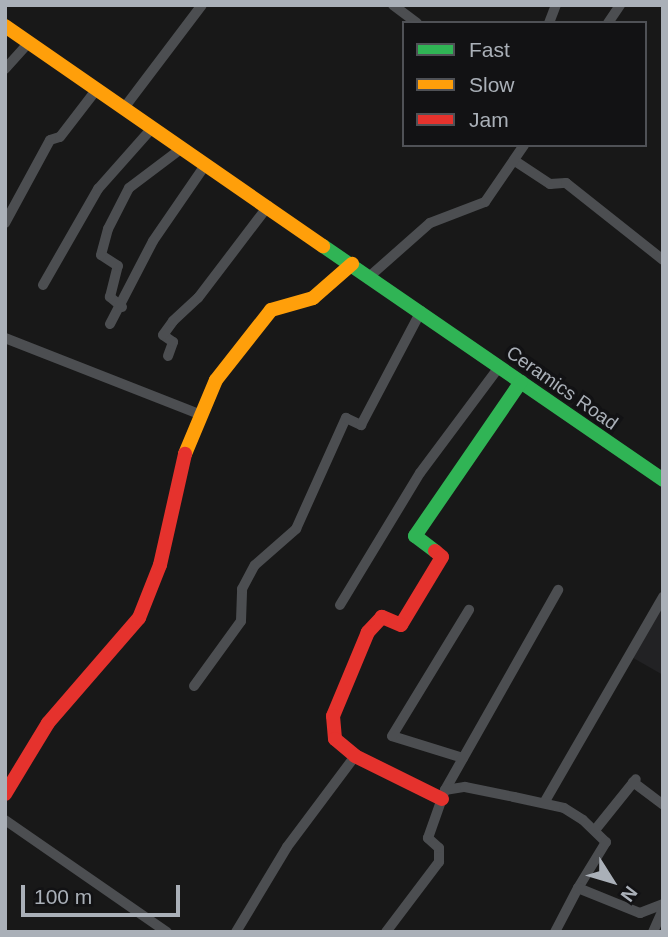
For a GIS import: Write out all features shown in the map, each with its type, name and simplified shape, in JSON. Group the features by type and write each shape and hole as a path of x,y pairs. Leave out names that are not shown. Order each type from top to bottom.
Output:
{"street":[{"path":"124,108 202,5"},
{"path":"393,5 413,21"},
{"path":"609,21 620,5"},
{"name":"Ceramics Road","path":"5,26 663,480"},
{"path":"5,69 29,43"},
{"path":"5,223 46,145 97,89"},
{"path":"43,285 98,189 153,127"},
{"path":"370,276 430,223 485,202 523,147"},
{"path":"122,307 110,297 118,266 101,255 108,229 130,188 182,148"},
{"path":"515,161 550,184 566,183 663,260"},
{"path":"110,324 122,307 153,241 206,164"},
{"path":"168,356 173,342 163,335 173,321 198,298 268,206"},
{"path":"5,794 48,723 139,618 199,414 216,380 271,310 313,298 352,264"},
{"path":"194,685 241,621 242,589 255,565 296,529 346,418 361,425 421,311"},
{"path":"5,338 199,414"},
{"path":"340,605 420,473 499,367"},
{"path":"521,382 415,536 442,557 401,625 382,617 368,632 345,680 333,716 335,738 385,776 444,794 466,787 564,808 596,830 606,842 555,932"},
{"path":"386,932 439,862 439,848 428,838 444,794 463,758 511,682 558,590"},
{"path":"544,803 663,597"},
{"path":"463,758 392,736 468,610"},
{"path":"236,932 287,847 355,755"},
{"path":"596,830 634,780 663,805"},
{"path":"5,820 167,932"},
{"path":"578,888 640,913 663,904"},
{"path":"653,932 663,910"}],"shaded area":[{"path":"663,595 663,675 628,655"}],"traffic: fast":[{"path":"323,246 663,480"},
{"path":"435,551 415,536 521,382"}],"traffic: slow":[{"path":"5,26 323,246"},
{"path":"185,454 216,380 271,310 313,298 352,264"}],"traffic: jam":[{"path":"5,794 48,723 139,618 160,565 185,454"},
{"path":"435,551 442,557 401,625 382,617 368,632 333,716 335,739 355,756 442,799"}]}
